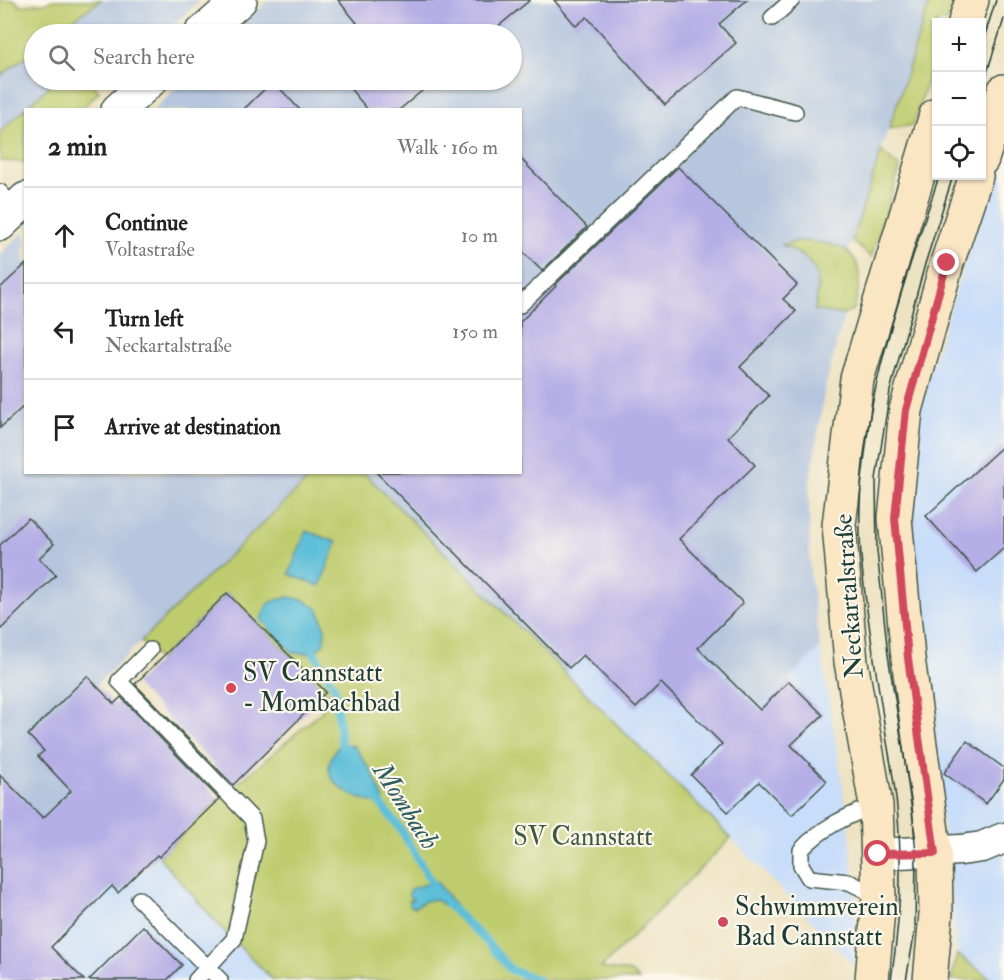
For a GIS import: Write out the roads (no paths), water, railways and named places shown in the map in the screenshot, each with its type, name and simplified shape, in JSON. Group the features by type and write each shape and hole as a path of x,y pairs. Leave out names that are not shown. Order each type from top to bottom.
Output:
{"main road":[{"path":"966,18 972,0"},
{"path":"991,140 1004,91"},
{"name":"Neckartalstraße","path":"872,980 879,897 876,805 851,662 839,525 857,379 933,126"},
{"name":"Neckartalstraße","path":"930,980 936,914 935,853 908,658 895,518 906,410 947,263 975,180"}],"street":[{"path":"212,24 240,0"},
{"path":"120,108 140,90"},
{"path":"878,854 935,853 982,847 1004,838"}],"lane":[{"path":"772,18 792,0"},
{"path":"522,303 737,97 795,112"},
{"path":"150,650 119,681 252,819 256,841 234,939 196,980"},
{"path":"876,805 844,817 813,836 801,850 801,865 809,878 849,882 879,897"},
{"path":"139,898 220,980"}],"water":[{"path":"306,531 337,542 320,586 289,574"},
{"path":"289,597 304,600 319,610 325,630 324,643 314,653 293,653 261,620 267,605"},
{"path":"341,743 354,746 372,772 384,800 380,804 345,791 336,784 329,766 332,755"},
{"path":"436,881 455,905 454,912 435,899 425,901 415,907 410,906 409,901 413,899 409,896 410,889"}],"waterway":[{"name":"Mombach","path":"310,646 335,688 341,743 345,749"},
{"name":"Mombach","path":"375,797 400,828 436,890"},
{"name":"Mombach","path":"447,904 486,941 511,970 539,980"}],"tram line":[{"path":"986,31 996,0"},
{"path":"986,75 1004,19"},
{"path":"891,980 900,894 899,829 866,601 861,556 860,507 863,459 882,363 909,268 938,180"},
{"path":"906,980 915,931 916,854 912,806 888,655 877,551 876,479 890,391 925,264 952,180"}],"place":[{"name":"SV Cannstatt - Mombachbad","path":"231,688"},
{"name":"Schwimmverein Bad Cannstatt","path":"723,922"}],"park label":[{"name":"SV Cannstatt","path":"583,837"}]}
